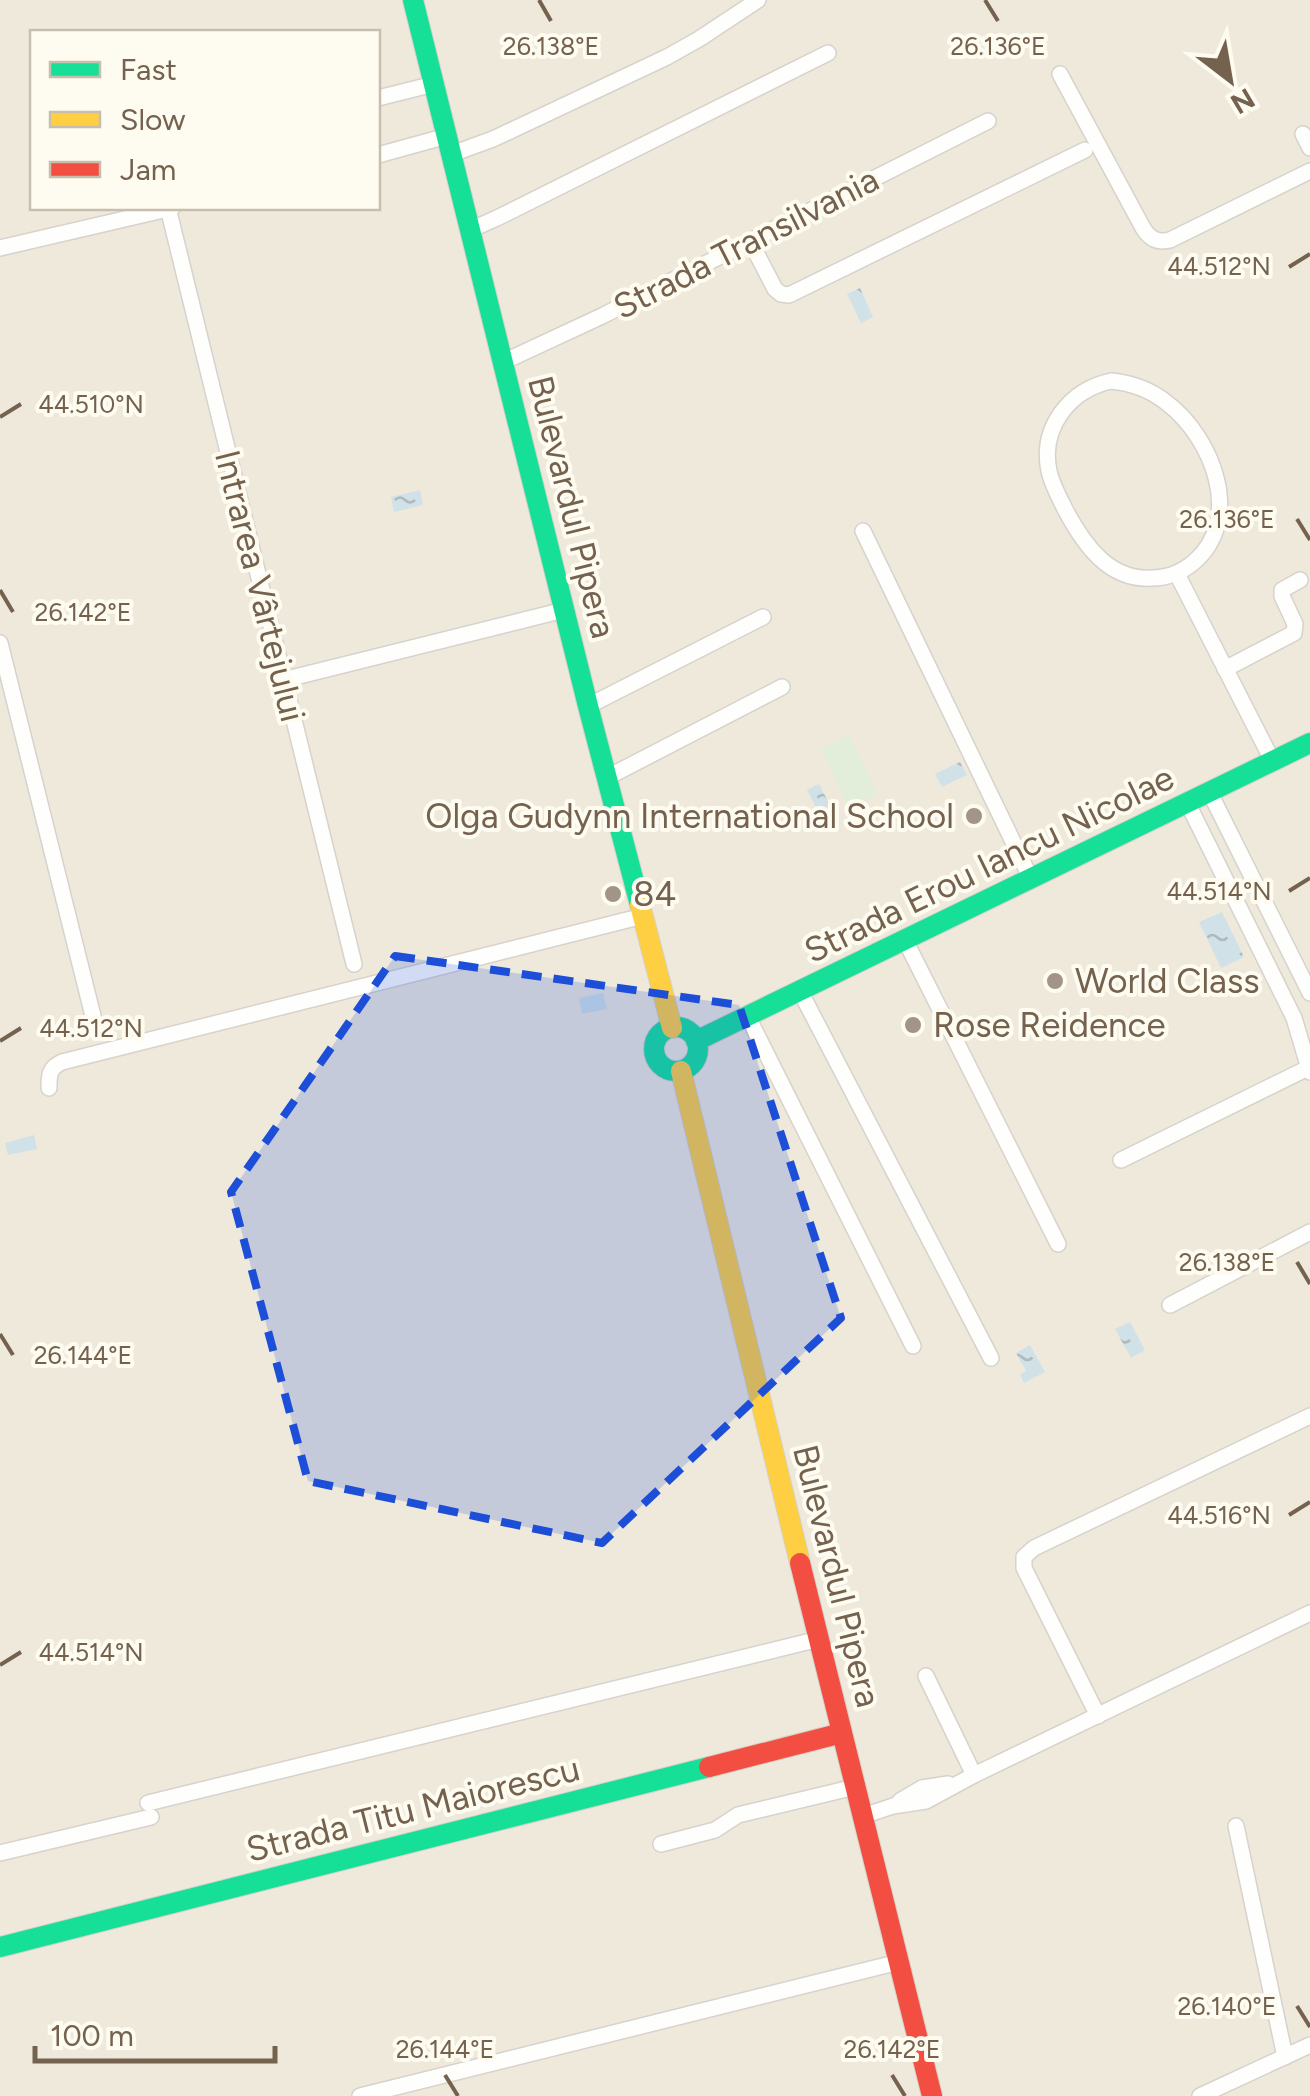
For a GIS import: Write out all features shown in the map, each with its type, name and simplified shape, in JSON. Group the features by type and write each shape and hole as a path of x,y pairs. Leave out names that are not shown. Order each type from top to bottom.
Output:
{"main road":[{"name":"Bulevardul Pipera","path":"414,0 606,778 672,1028"},
{"name":"Strada Erou Iancu Nicolae","path":"696,1041 1310,743"},
{"path":"672,1028 686,1030 696,1041 696,1059 690,1066 667,1069 659,1063 655,1044 672,1028"},
{"name":"Bulevardul Pipera","path":"681,1070 932,2096"},
{"name":"Strada Titu Maiorescu","path":"0,1947 842,1733"}],"street":[{"path":"380,155 494,139 667,57 758,0"},
{"path":"470,230 828,53"},
{"path":"1060,74 1142,228 1155,241 1170,240 1310,170"},
{"path":"380,98 434,84"},
{"name":"Strada Transilvania","path":"503,362 988,121"},
{"path":"750,242 775,289 788,295 1085,150"},
{"path":"0,248 162,210"},
{"name":"Intrarea Vârtejului","path":"170,210 354,964"},
{"path":"1128,383 1156,395 1187,422 1208,458 1219,492 1218,527 1203,554 1177,574 1146,578 1114,570 1084,540 1056,492 1047,458 1056,420 1080,392 1096,384 1128,383"},
{"path":"862,532 1030,879"},
{"path":"1177,574 1273,762"},
{"path":"1226,668 1294,633 1295,624 1282,590 1300,580"},
{"path":"283,680 564,610"},
{"path":"588,706 762,618"},
{"path":"0,643 96,1028"},
{"path":"606,778 782,687"},
{"path":"1210,793 1310,993"},
{"path":"1121,1160 1309,1070 1294,1018 1188,804"},
{"path":"48,1088 49,1074 62,1062 643,916"},
{"path":"905,940 1058,1244"},
{"path":"800,991 991,1358"},
{"path":"748,1017 913,1346"},
{"path":"1170,1305 1310,1232"},
{"path":"1098,1716 1024,1568 1024,1557 1034,1548 1310,1416"},
{"path":"863,1816 893,1806 922,1788 967,1778 1310,1612"},
{"path":"0,1854 150,1810 819,1638"},
{"path":"926,1676 967,1778"},
{"path":"660,1844 715,1830 738,1815 856,1787"},
{"path":"1236,1826 1285,2057"},
{"path":"360,2096 405,2090 899,1962"},
{"path":"1200,2096 1310,2045"}],"highlighted area":[{"path":"395,956 739,1005 841,1318 602,1543 308,1481 231,1192"}],"shaded area":[{"path":"0,0 1310,0 1310,2096 0,2096"}],"green space":[{"path":"849,735 878,794 849,808 821,749"}],"water":[{"path":"860,288 873,317 861,323 847,294"},
{"path":"420,490 423,505 394,512 391,497"},
{"path":"960,762 967,775 942,787 935,774"},
{"path":"819,784 832,809 820,815 807,790"},
{"path":"1222,912 1244,957 1221,968 1199,922"},
{"path":"603,993 607,1009 582,1014 579,998"},
{"path":"34,1135 37,1149 8,1155 5,1143"},
{"path":"1130,1322 1145,1350 1131,1358 1115,1329"},
{"path":"1030,1345 1045,1372 1024,1383 1020,1375 1026,1371 1016,1353"}],"traffic: fast":[{"path":"413,0 640,905"},
{"path":"696,1041 1310,743"},
{"path":"676,1027 691,1034 698,1049 691,1064 676,1071 661,1064 654,1049 661,1034 676,1027"},
{"path":"0,1947 709,1767"}],"traffic: slow":[{"path":"640,905 672,1028"},
{"path":"681,1071 800,1563"}],"traffic: jam":[{"path":"800,1563 932,2096"},
{"path":"709,1767 842,1733"}],"place":[{"name":"Olga Gudynn International School","path":"974,816"},
{"name":"84","path":"613,894"},
{"name":"World Class","path":"1055,981"},
{"name":"Rose Reidence","path":"913,1025"}]}
